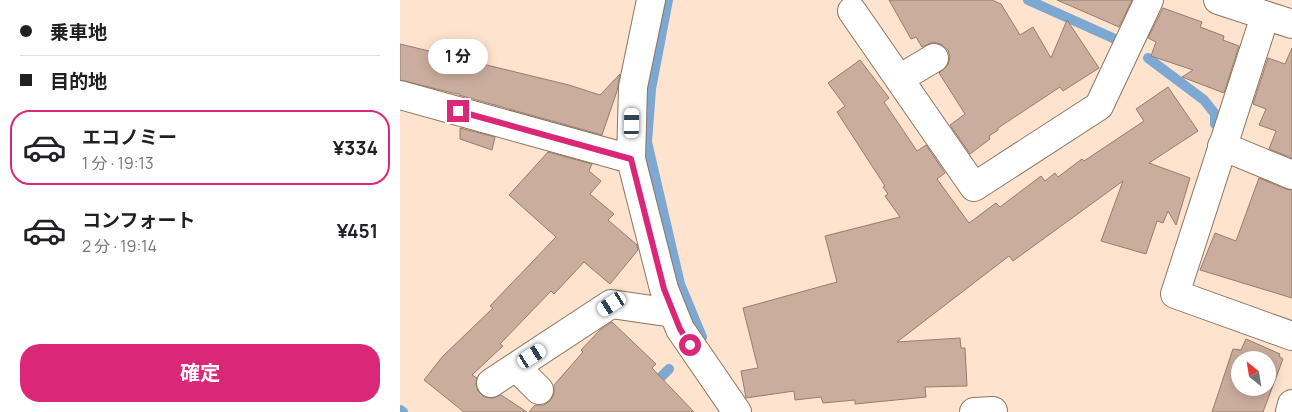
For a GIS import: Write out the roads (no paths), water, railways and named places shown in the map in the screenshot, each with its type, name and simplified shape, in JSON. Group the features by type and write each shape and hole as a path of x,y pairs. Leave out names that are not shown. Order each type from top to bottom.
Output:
{"street":[{"path":"651,0 633,88 631,159 664,289 680,329 737,412"},
{"path":"852,11 974,187 1099,106 1149,0"},
{"path":"1218,0 1292,24"},
{"path":"1265,16 1175,294 1292,336"},
{"path":"899,79 934,58"},
{"path":"400,96 631,159"},
{"path":"1222,146 1292,175"},
{"path":"491,383 612,304 674,313"},
{"path":"516,367 539,390"},
{"path":"1290,412 1292,404"}],"waterway":[{"path":"668,0 651,89 647,142 680,284 702,337"},
{"path":"1028,0 1115,39"},
{"path":"1148,58 1204,100 1215,114 1215,124"},
{"path":"652,386 669,369"}]}
